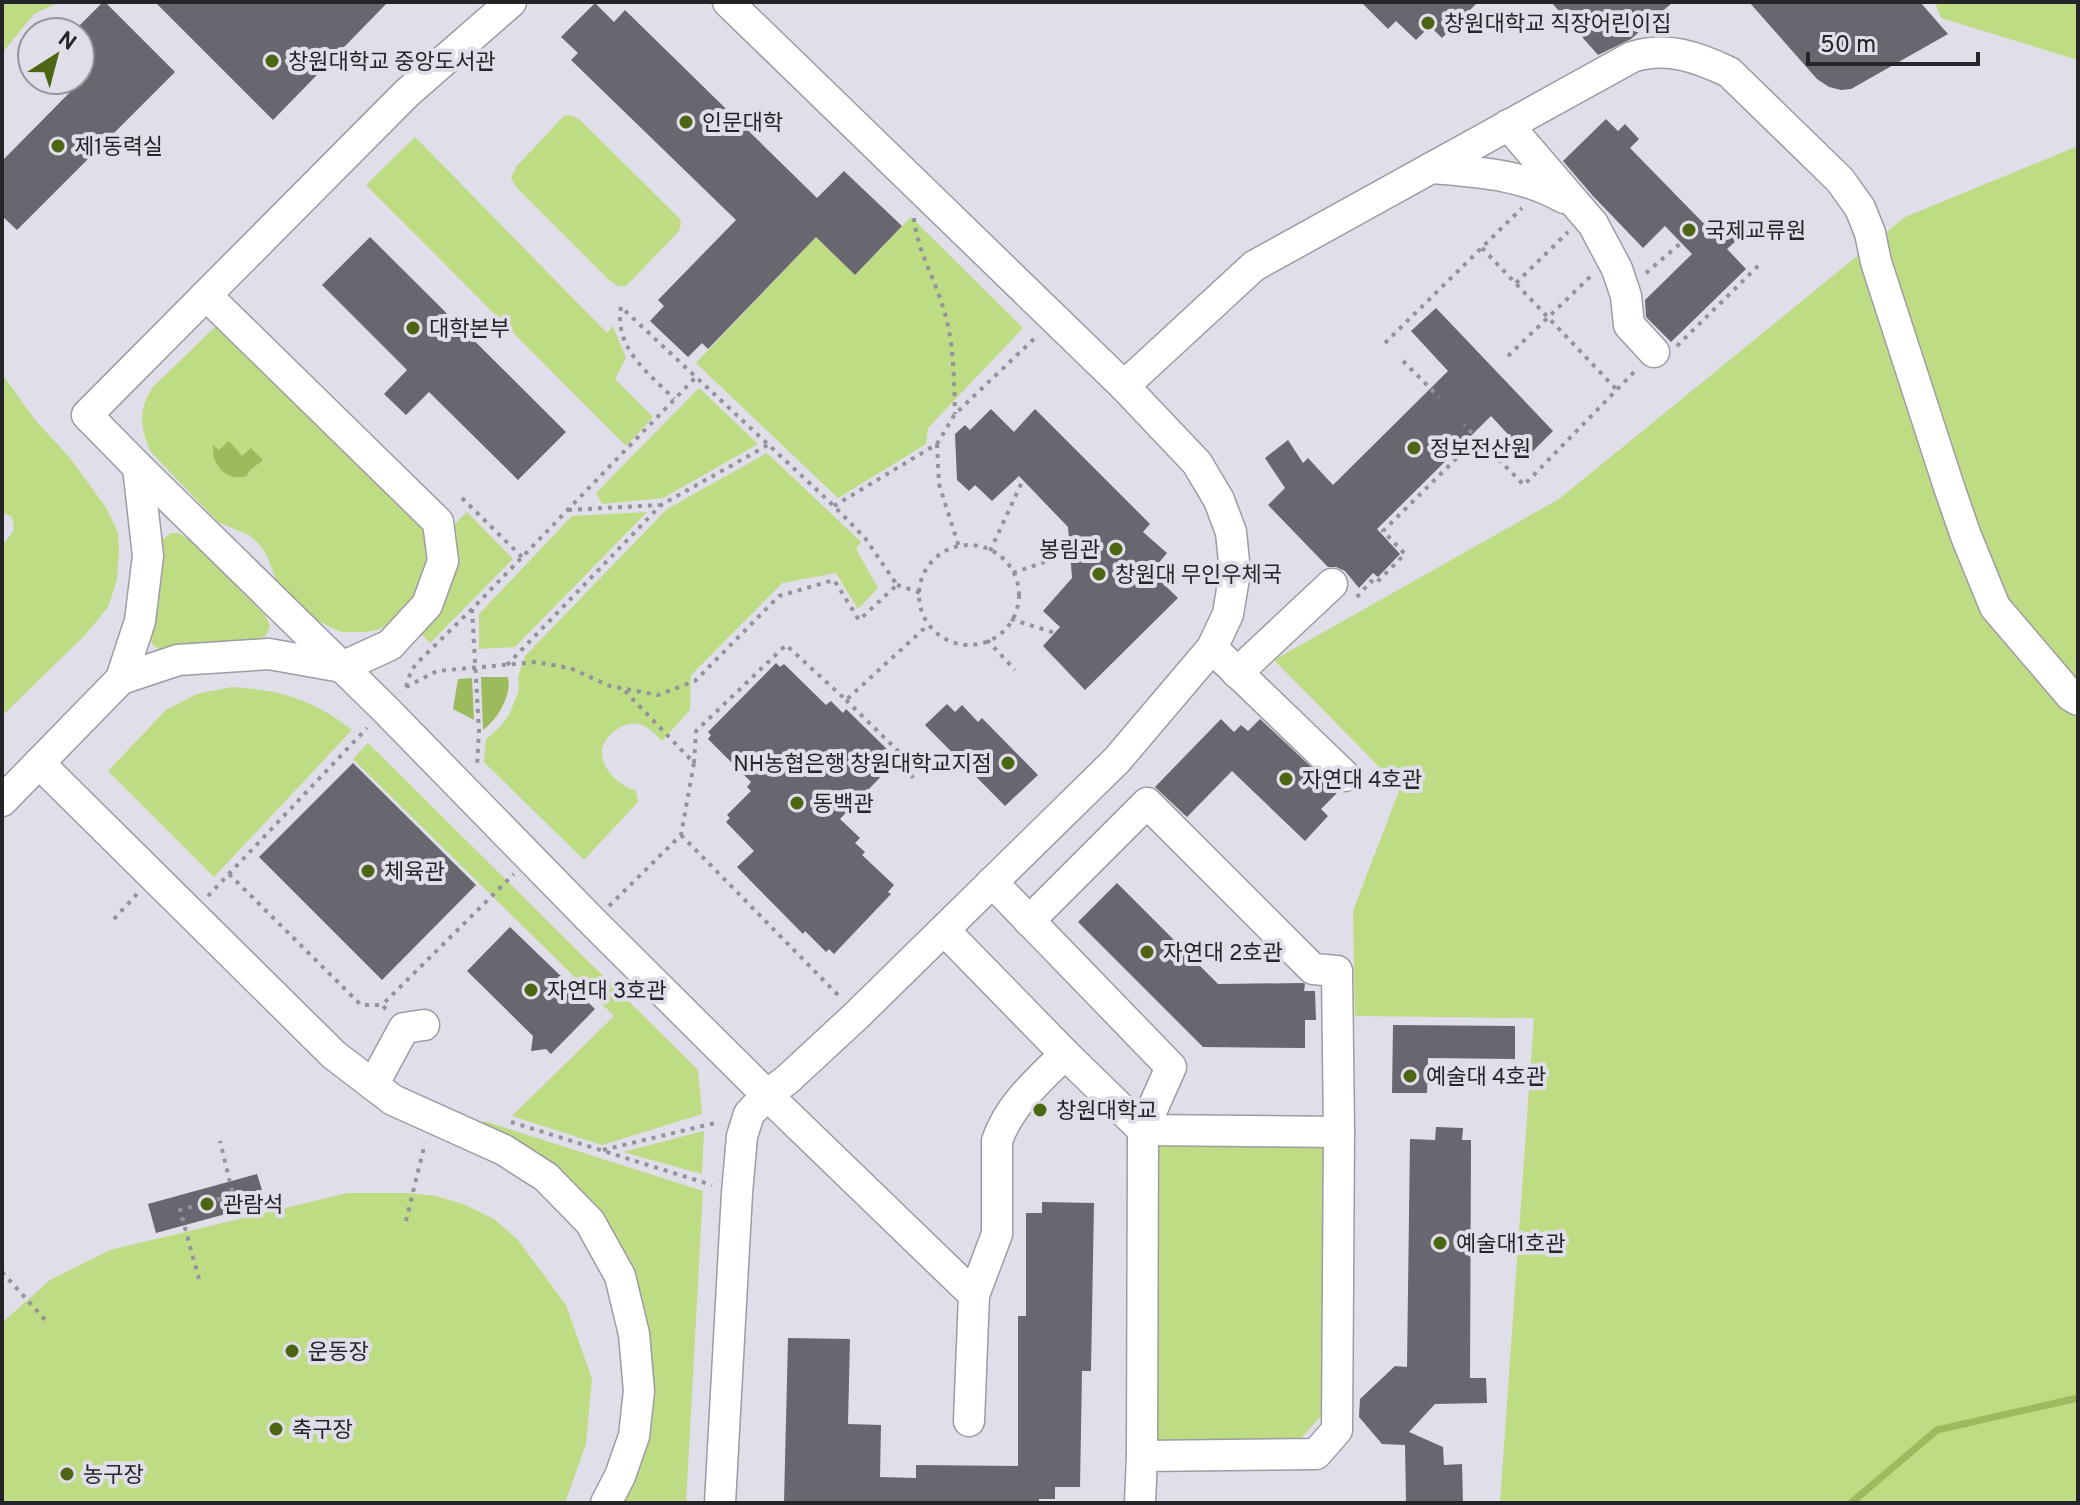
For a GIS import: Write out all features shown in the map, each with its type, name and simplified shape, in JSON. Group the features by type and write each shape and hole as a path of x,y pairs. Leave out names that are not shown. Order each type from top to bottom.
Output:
{"street":[{"path":"511,2 407,93 87,415 475,800 758,1105 974,1295"},
{"path":"720,1503 742,1136 758,1105 857,1015 1117,760 1212,648 1228,614 1235,572 1231,532 1219,500 1197,463 1124,386 728,2"},
{"path":"1124,386 1254,266 1632,57 1649,52 1685,55 1707,62 1729,72 1840,180 1860,208 1949,487 1995,607 2071,696 2078,700"},
{"path":"1508,125 1593,224 1616,268 1626,296 1629,325 1654,352"},
{"path":"1431,168 1522,179 1544,187 1581,210"},
{"path":"121,679 178,660 269,654 342,667 390,645 427,605 443,561 438,522 206,295"},
{"path":"2,801 121,679 140,621 148,556 138,467"},
{"path":"1237,673 1332,584"},
{"path":"1212,648 1345,776"},
{"path":"39,763 334,1055 393,1100 504,1150 546,1177 590,1222 620,1276 634,1334 639,1391 634,1436 620,1476 606,1503"},
{"path":"1029,921 1147,803 1313,969 1337,971 1337,1430 1316,1454 1142,1456"},
{"path":"992,882 1171,1067 1143,1130 1140,1503"},
{"path":"944,930 1143,1130 1339,1132"},
{"path":"373,1085 414,1026"},
{"path":"969,1421 974,1295 997,1234 996,1150 1001,1129 1017,1104 1065,1054"}],"path":[{"path":"912,180 915,232 943,307 951,342 955,414"},
{"path":"1385,343 1544,187"},
{"path":"1516,283 1581,210"},
{"path":"1508,356 1548,318 1616,268 1647,272 1681,243"},
{"path":"1482,248 1617,390"},
{"path":"1464,425 1524,485 1654,352 1669,354 1760,264"},
{"path":"674,399 630,354 618,323 621,307 834,506 865,538 897,585 921,593"},
{"path":"834,506 937,444 955,414 1055,319"},
{"path":"1403,361 1439,397"},
{"path":"695,378 417,663 406,687 437,671 536,662 570,668 610,686 658,695 695,681 779,596 834,580 859,620 897,585"},
{"path":"1371,581 1375,584 1405,554 1383,531 1477,438"},
{"path":"937,444 939,484 959,547"},
{"path":"507,665 661,505 768,445"},
{"path":"990,551 1023,480"},
{"path":"462,498 522,557"},
{"path":"567,510 661,505"},
{"path":"975,544 990,551 1005,558 1020,588 1019,605 1003,634 972,646 955,644 928,625 920,609 921,576 930,561 943,551 975,544"},
{"path":"1013,573 1070,553"},
{"path":"472,609 479,731 475,800"},
{"path":"1011,619 1055,633"},
{"path":"846,700 928,625"},
{"path":"987,640 1015,670"},
{"path":"605,910 681,835 694,763 696,731 786,645 898,751 913,778"},
{"path":"623,688 694,763"},
{"path":"191,914 372,724"},
{"path":"681,835 857,1015"},
{"path":"382,1005 530,858"},
{"path":"229,874 361,1005 382,1005 414,1026"},
{"path":"114,919 154,877"},
{"path":"600,1150 758,1105"},
{"path":"406,1221 431,1117"},
{"path":"511,1122 737,1193"},
{"path":"199,1279 180,1210 233,1195 220,1141"},
{"path":"2,1272 47,1322"}],"shaded area":[{"path":"2,2 60,2 32,16 16,16 16,36 2,53"},
{"path":"1935,2 2078,2 2078,60 1941,18"},
{"path":"564,116 579,119 680,219 679,231 626,286 618,286 609,280 517,188 511,178 516,167"},
{"path":"415,137 607,333 613,326 626,358 615,379 653,417 626,446 366,185"},
{"path":"2078,146 2078,1503 1500,1503 1534,1018 1355,1016 1353,911 1400,788 1274,660 1559,499 1905,217"},
{"path":"911,217 1023,328 928,428 926,444 838,498 696,363 816,237 855,275"},
{"path":"218,324 430,537 428,580 396,621 377,630 341,632 316,620 277,582 259,544 249,535 218,522 151,452 142,419 148,395"},
{"path":"2,374 107,509 118,533 119,549 117,580 108,607 85,635 2,716 2,546 14,530 12,517 2,512"},
{"path":"699,388 758,444 663,498 602,504 596,493"},
{"path":"229,441 242,456 251,448 263,460 246,476 226,474 214,459 213,445 219,450"},
{"path":"767,453 861,542 856,549 878,588 858,609 836,573 782,583 691,675 690,710 662,741 648,728 635,724 621,727 609,736 602,748 603,762 614,778 636,791 638,802 584,860 484,762 486,739 509,715 519,690 518,677 525,656 667,509"},
{"path":"467,512 513,559 430,643 418,630 449,530"},
{"path":"647,512 515,647 479,649 479,614 572,516"},
{"path":"171,533 189,539 265,615 270,626 261,640 164,652 153,645 149,636 159,594 160,545"},
{"path":"481,677 508,677 509,684 503,706 483,730"},
{"path":"472,678 474,720 453,709 458,679"},
{"path":"232,687 296,698 324,711 352,730 214,877 108,771 166,710 197,694"},
{"path":"368,743 698,1070 702,1114 602,1145 512,1116 614,1016 353,759"},
{"path":"484,1121 703,1191 686,1503 624,1503 650,1431 653,1371 647,1318 634,1272 478,1131"},
{"path":"704,1131 702,1174 623,1152"},
{"path":"1159,1140 1323,1145 1321,1416 1295,1445 1150,1449"},
{"name":"운동장","path":"348,1193 436,1196 463,1204 494,1219 518,1240 566,1305 592,1379 586,1444 565,1503 2,1503 2,1323 50,1280 110,1250"}],"building":[{"path":"105,2 175,72 17,230 2,216 2,161 66,96 96,96 96,16 89,16"},
{"name":"창원대학교 중앙도서관","path":"155,2 388,2 273,120"},
{"name":"창원대학교 직장어린이집","path":"1361,2 1478,2 1442,38 1430,26 1416,40 1396,21 1388,29"},
{"path":"1551,2 1673,2 1631,39 1598,55"},
{"path":"1749,2 1920,2 1948,34 1851,89 1841,90 1817,79"},
{"name":"인문대학","path":"595,3 614,22 625,10 817,198 844,171 902,226 855,275 816,237 708,349 702,343 688,357 650,321 664,306 658,300 736,220 571,60 578,53 561,37"},
{"name":"국제교류원","path":"1606,119 1618,131 1625,124 1639,139 1630,148 1715,235 1724,226 1738,239 1727,249 1746,269 1671,342 1646,317 1645,300 1692,254 1665,226 1643,248 1563,161"},
{"name":"대학본부","path":"370,237 566,432 518,480 429,392 406,415 384,394 407,370 322,285"},
{"name":"정보전산원","path":"1436,308 1553,431 1528,456 1491,416 1377,529 1400,554 1378,577 1373,573 1359,588 1345,571 1328,567 1268,505 1285,488 1265,458 1288,440 1303,463 1308,458 1333,485 1448,371 1411,331"},
{"name":"봉림관","path":"991,409 1014,432 1035,409 1150,524 1143,532 1167,553 1151,572 1178,598 1085,690 1043,646 1060,627 1043,611 1072,578 1068,527 1019,476 992,501 975,485 969,491 957,480 955,434 965,425 970,430"},
{"name":"동백관","path":"776,663 780,667 784,664 826,705 831,701 843,713 846,709 894,756 891,759 895,762 840,819 860,838 855,843 865,852 862,855 894,885 888,892 891,894 834,954 829,949 826,952 805,931 803,934 737,867 754,851 726,822 730,818 727,815 751,791 747,787 751,782 708,739 711,735 708,732"},
{"path":"947,704 955,712 962,705 978,722 982,718 1038,775 1005,806 925,725"},
{"name":"자연대 4호관","path":"1221,719 1234,732 1241,725 1248,731 1260,719 1338,792 1321,809 1328,816 1305,841 1232,771 1187,817 1155,787"},
{"name":"체육관","path":"353,763 476,885 382,980 259,857"},
{"name":"자연대 2호관","path":"1117,883 1218,984 1303,983 1304,991 1315,991 1316,1020 1305,1020 1305,1048 1203,1047 1078,922"},
{"name":"자연대 3호관","path":"510,927 595,1009 551,1054 546,1049 531,1051 533,1036 467,971"},
{"name":"예술대 4호관","path":"1393,1025 1515,1026 1515,1059 1428,1058 1427,1093 1392,1093"},
{"name":"예술대1호관","path":"1436,1127 1463,1128 1462,1140 1471,1140 1470,1378 1486,1378 1487,1403 1435,1404 1409,1432 1443,1447 1444,1465 1462,1464 1463,1503 1406,1503 1405,1445 1382,1444 1359,1417 1360,1399 1395,1366 1407,1367 1410,1139 1435,1140"},
{"name":"관람석","path":"257,1174 266,1203 156,1233 148,1204"},
{"path":"1042,1202 1094,1203 1091,1371 1082,1371 1080,1487 1055,1487 1055,1499 1039,1499 1039,1503 784,1503 788,1338 850,1339 848,1424 881,1425 880,1477 916,1478 916,1465 1018,1466 1018,1316 1026,1316 1026,1213 1042,1213"}],"waterway":[{"path":"1851,1503 1937,1430 2078,1398"}],"place":[{"name":"창원대학교 직장어린이집","path":"1428,23"},
{"name":"창원대학교 중앙도서관","path":"272,61"},
{"name":"인문대학","path":"686,122"},
{"name":"제1동력실","path":"58,146"},
{"name":"국제교류원","path":"1689,230"},
{"name":"대학본부","path":"413,328"},
{"name":"정보전산원","path":"1414,448"},
{"name":"봉림관","path":"1116,549"},
{"name":"창원대 무인우체국","path":"1099,574"},
{"name":"NH농협은행 창원대학교지점","path":"1008,763"},
{"name":"자연대 4호관","path":"1286,779"},
{"name":"동백관","path":"797,803"},
{"name":"체육관","path":"368,871"},
{"name":"자연대 2호관","path":"1147,952"},
{"name":"자연대 3호관","path":"531,990"},
{"name":"예술대 4호관","path":"1410,1076"},
{"name":"창원대학교","path":"1040,1110"},
{"name":"관람석","path":"207,1204"},
{"name":"예술대1호관","path":"1440,1243"},
{"name":"운동장","path":"292,1351"},
{"name":"축구장","path":"276,1429"},
{"name":"농구장","path":"67,1474"}]}
